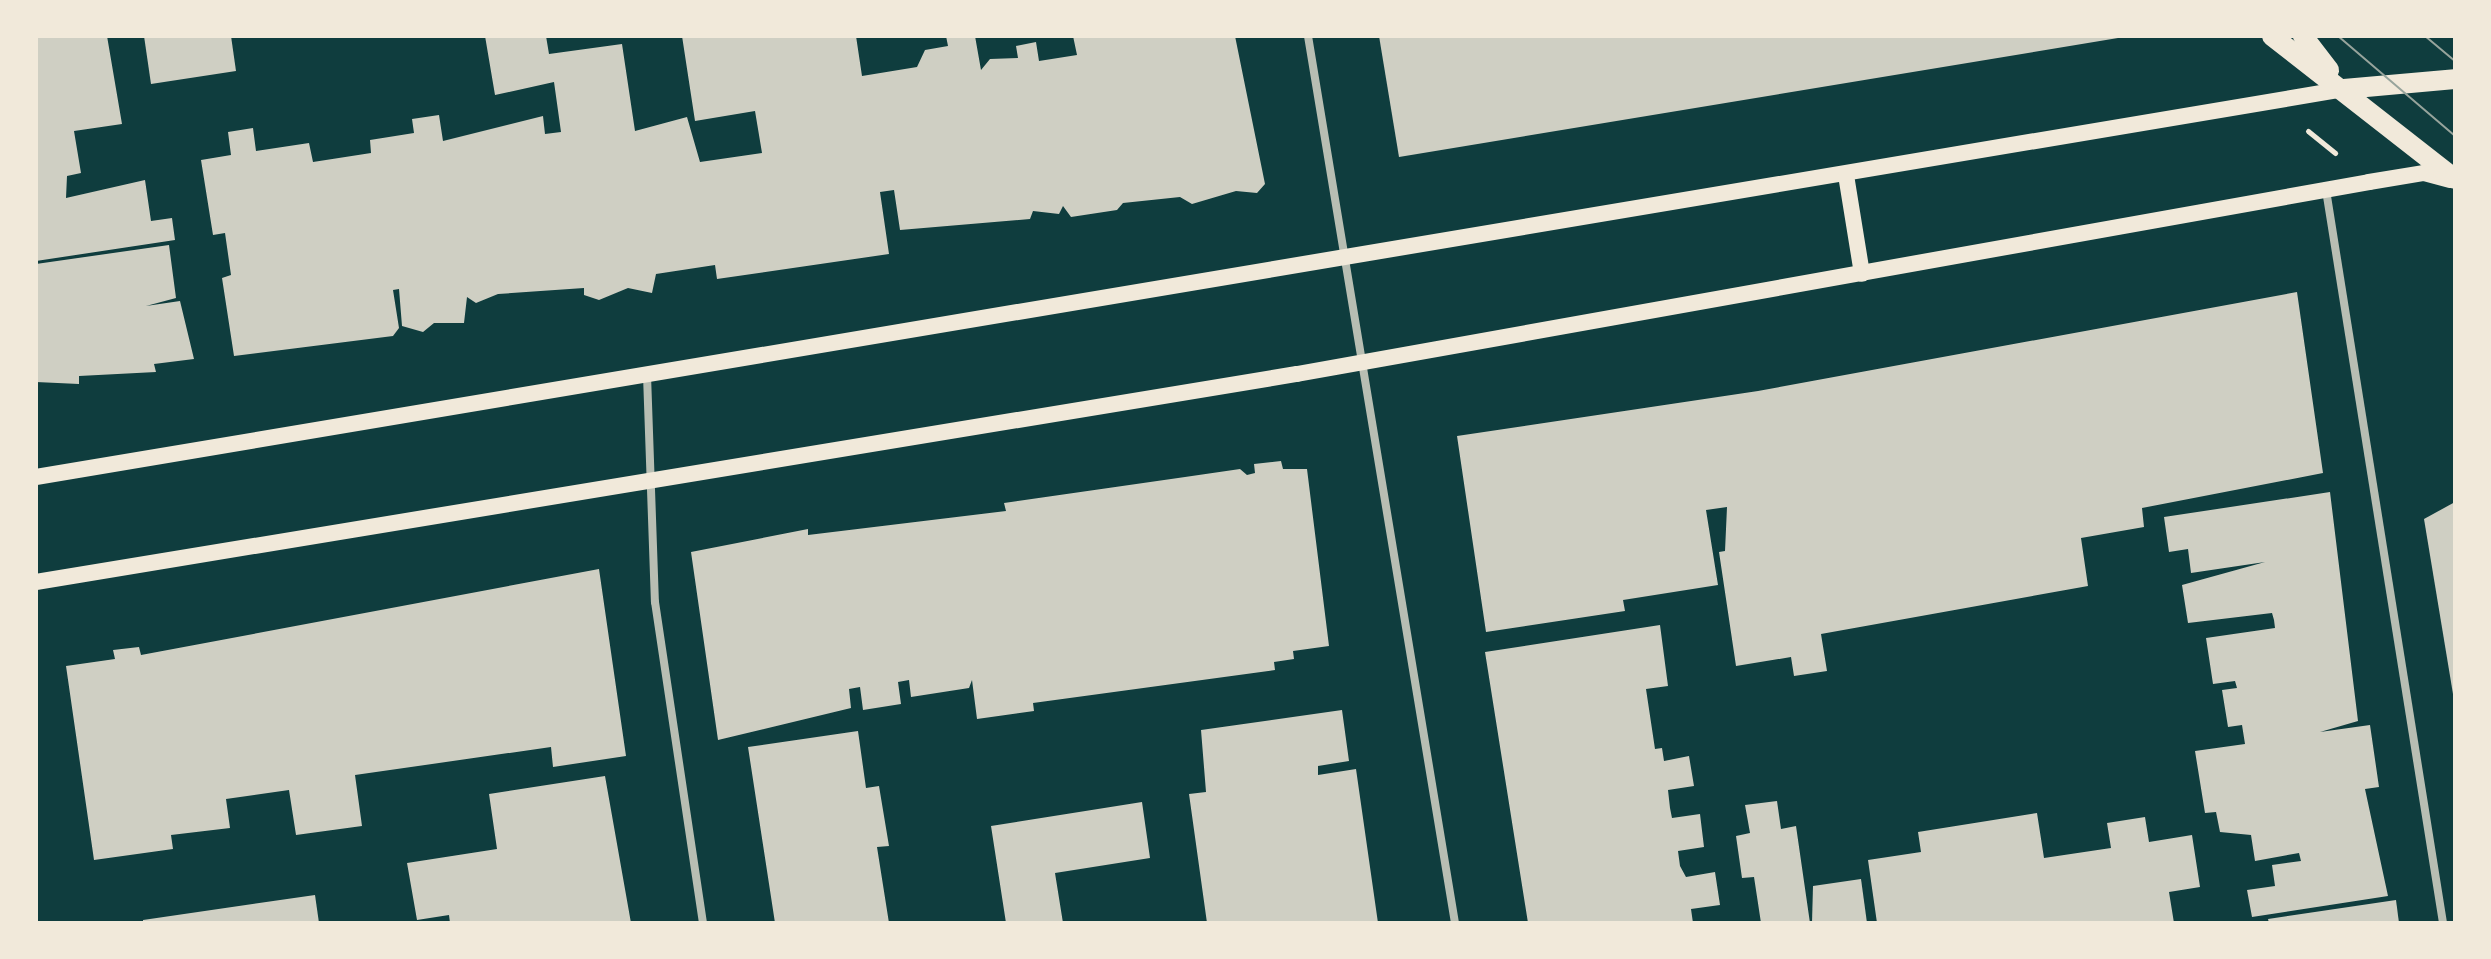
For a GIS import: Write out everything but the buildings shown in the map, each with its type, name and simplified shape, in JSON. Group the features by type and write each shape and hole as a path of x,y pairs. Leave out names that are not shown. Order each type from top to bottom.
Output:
{"main road":[{"path":"2272,36 2344,89 2455,181"},
{"path":"2303,36 2344,89"},
{"path":"36,477 1346,261 2344,89 2455,79"},
{"path":"36,582 1363,363 2424,173 2455,181"},
{"path":"1846,175 1862,274"}],"street":[{"path":"1308,36 1455,923"},
{"path":"2326,190 2443,923"},
{"path":"647,375 655,602 703,923"}],"path":[{"path":"2304,128 2345,161"}],"tram line":[{"path":"2338,36 2455,136"},
{"path":"2425,36 2455,61"}]}
